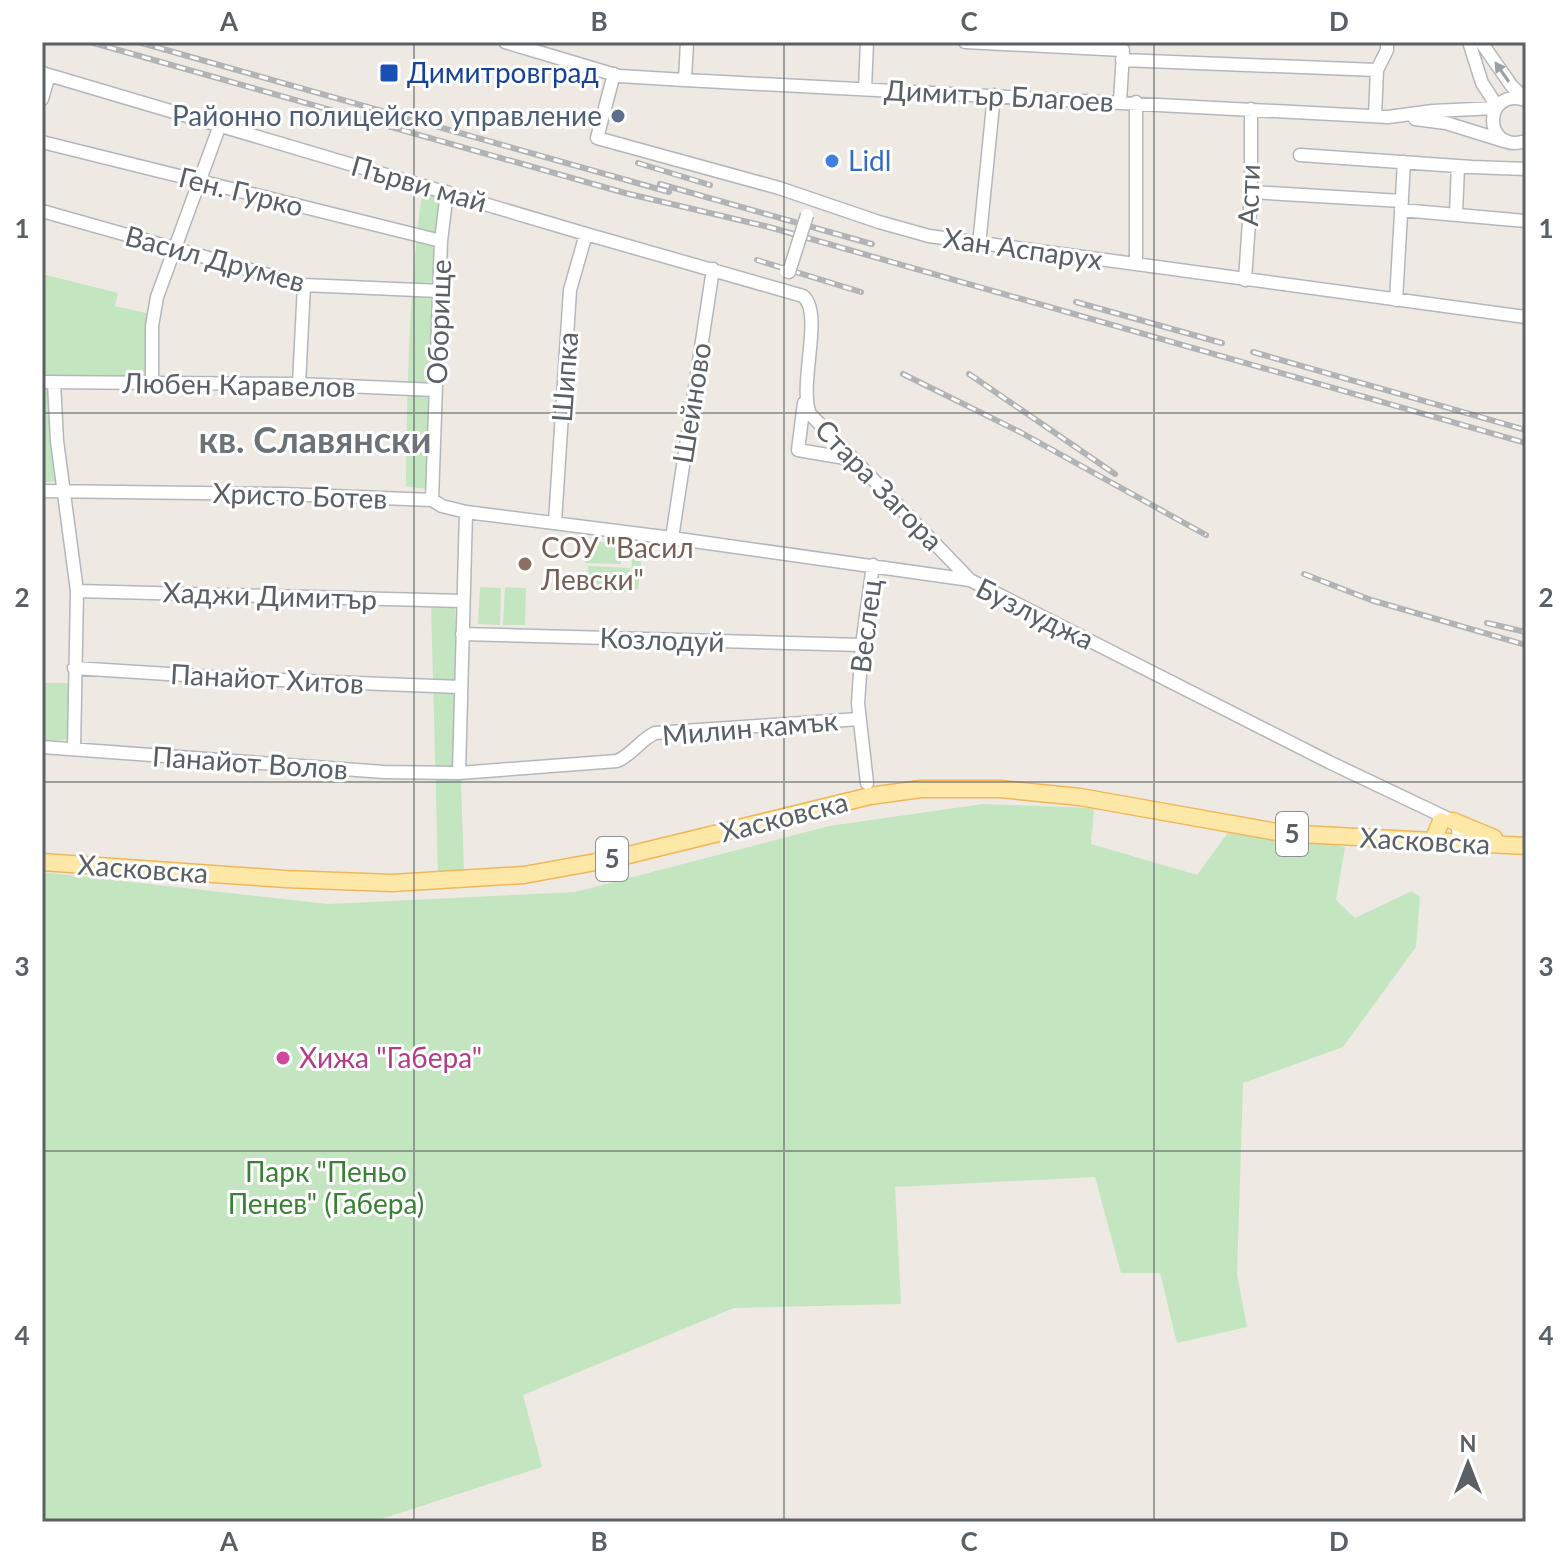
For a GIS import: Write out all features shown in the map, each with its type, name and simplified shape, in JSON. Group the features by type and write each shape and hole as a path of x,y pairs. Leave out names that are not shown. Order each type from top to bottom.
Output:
{"main road":[{"name":"Хасковска","path":"42,862 285,879 392,883 524,875 612,859 860,798 921,789 1000,789 1053,795 1282,833 1524,846"},
{"path":"1442,818 1447,842"},
{"path":"1442,818 1477,833 1524,846"}],"street":[{"name":"Димитър Благоев","path":"505,42 614,74 685,80 1381,117 1496,107 1510,98 1526,100"},
{"path":"685,80 687,42"},
{"path":"865,89 867,42"},
{"path":"965,42 1377,70"},
{"path":"1387,42 1387,50 1377,70 1381,117 1446,123 1526,151"},
{"path":"1469,42 1482,83 1496,107 1492,122 1494,130 1506,142 1526,141"},
{"path":"1481,42 1511,85 1526,100"},
{"path":"1120,101 1123,51"},
{"path":"42,99 45,74"},
{"name":"Първи май","path":"45,74 797,293"},
{"name":"Хан Аспарух","path":"614,74 597,138 779,188 891,226 979,245 1526,317"},
{"path":"1462,109 1482,95 1482,83"},
{"path":"979,245 994,95"},
{"path":"1136,102 1136,264"},
{"name":"Асти","path":"1245,280 1251,192 1251,109"},
{"path":"152,383 152,326 157,297 220,125"},
{"name":"Ген. Гурко","path":"42,142 441,241"},
{"path":"1300,155 1526,169"},
{"path":"1396,300 1404,162"},
{"path":"1456,214 1458,166"},
{"name":"Оборище","path":"432,500 441,241 447,192"},
{"path":"1251,192 1526,221"},
{"name":"Васил Друмев","path":"42,211 304,285 440,291"},
{"path":"786,271 789,272 807,215"},
{"name":"Шипка","path":"555,522 570,290 586,234"},
{"name":"Шейново","path":"672,538 713,269"},
{"path":"299,384 304,285"},
{"name":"Стара Загора","path":"797,293 807,299 811,309 805,396 810,414 970,580"},
{"path":"48,382 77,591 74,749"},
{"name":"Любен Каравелов","path":"48,382 299,384 436,390"},
{"path":"805,396 798,450 851,459"},
{"name":"Христо Ботев","path":"42,491 432,500 466,512 555,522"},
{"path":"459,773 466,512"},
{"name":"Бузлуджа","path":"555,522 970,580 1442,818"},
{"name":"Веслец","path":"867,783 859,719 862,645 873,565"},
{"name":"Хаджи Димитър","path":"77,591 463,601"},
{"name":"Козлодуй","path":"462,634 862,645"},
{"name":"Панайот Хитов","path":"74,668 460,687"},
{"name":"Милин камък","path":"459,773 617,761 655,733 859,719"},
{"name":"Панайот Волов","path":"42,747 307,768 459,773"},
{"path":"1442,818 1458,827 1447,842"}],"green space":[{"path":"422,193 447,197 432,490 406,486 411,302"},
{"path":"42,274 118,293 115,306 150,314 147,379 49,377 57,481 42,483"},
{"path":"587,540 643,547 638,589 631,591 632,551 621,552 621,564 585,563"},
{"path":"588,566 630,568 629,592 587,591"},
{"path":"480,587 501,588 500,625 478,624"},
{"path":"505,587 526,588 525,625 503,625"},
{"path":"431,603 455,604 464,871 438,873"},
{"path":"42,683 73,683 74,739 42,741"},
{"name":"Парк \"Пеньо Пенев\" (Габера)","path":"983,804 1094,808 1091,844 1197,875 1230,830 1250,830 1345,847 1336,900 1355,918 1412,891 1420,897 1416,947 1343,1047 1243,1083 1237,1275 1247,1327 1177,1343 1160,1273 1121,1273 1095,1177 895,1187 901,1304 734,1308 523,1395 542,1467 372,1522 42,1522 42,872 328,904 575,892 829,826"}],"railway":[{"path":"90,42 625,193 769,227 1526,443"},
{"path":"138,42 669,192"},
{"path":"638,163 710,185"},
{"path":"660,184 872,244"},
{"path":"757,260 861,292"},
{"path":"1076,302 1222,343"},
{"path":"1253,352 1526,430"},
{"path":"903,374 1020,432 1206,535"},
{"path":"969,374 1115,474"},
{"path":"1304,574 1371,600 1526,645"},
{"path":"1487,623 1526,632"}],"place":[{"name":"Димитровград","path":"389,73"},
{"name":"Районно полицейско управление","path":"618,116"},
{"name":"Lidl","path":"832,161"},
{"name":"СОУ \"Васил Левски\"","path":"525,564"},
{"name":"Хижа \"Габера\"","path":"283,1058"}],"district":[{"name":"кв. Славянски","path":"315,440"}]}
